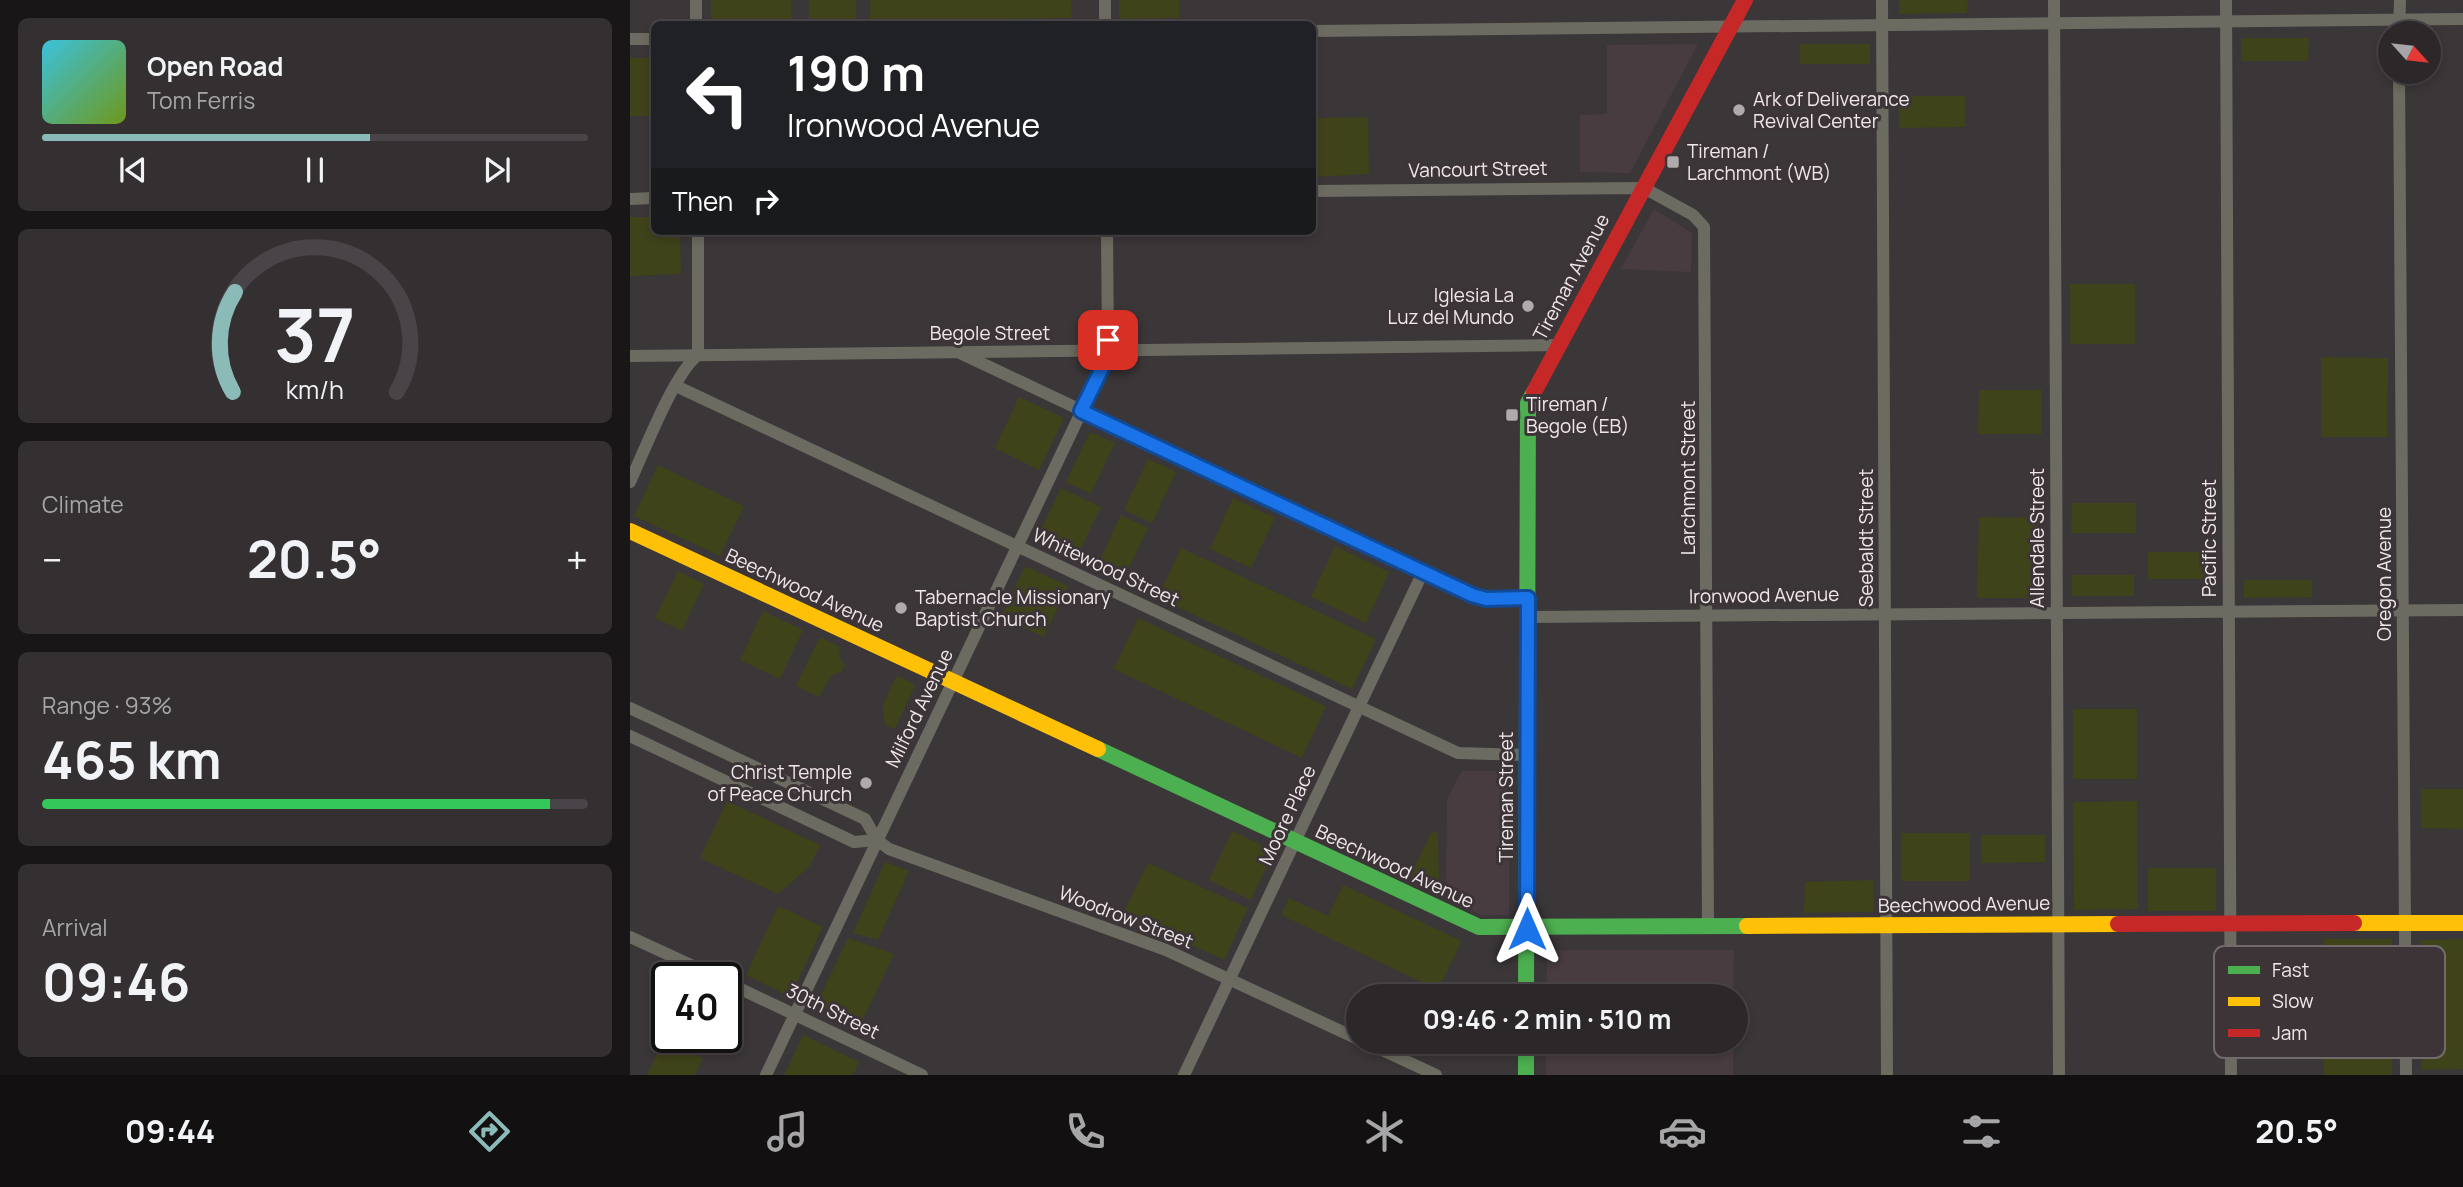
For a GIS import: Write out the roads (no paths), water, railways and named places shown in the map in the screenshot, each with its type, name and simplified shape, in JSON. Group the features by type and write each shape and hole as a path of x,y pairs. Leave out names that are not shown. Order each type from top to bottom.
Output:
{"street":[{"path":"695,0 696,21"},
{"path":"1105,0 1105,21"},
{"name":"Tireman Avenue","path":"1528,598 1528,403 1745,0"},
{"name":"Seebaldt Street","path":"1882,0 1887,1075"},
{"name":"Allendale Street","path":"2054,0 2059,1075"},
{"name":"Pacific Street","path":"2225,0 2230,946"},
{"path":"2399,21 2400,0"},
{"path":"2441,22 2463,19"},
{"path":"1316,32 2226,23 2378,27"},
{"path":"630,39 651,39"},
{"name":"Oregon Avenue","path":"2399,84 2405,946"},
{"name":"Vancourt Street","path":"1316,191 1644,188"},
{"name":"Larchmont Street","path":"1644,188 1699,220 1704,227 1706,240 1708,927"},
{"path":"630,198 651,198"},
{"path":"630,482 676,386 691,360 698,355 698,235"},
{"name":"Milford Avenue","path":"765,1075 1108,350 1107,235"},
{"name":"Begole Street","path":"630,356 1559,345"},
{"path":"957,351 1480,598 1528,598"},
{"name":"Whitewood Street","path":"676,386 1463,755 1527,755"},
{"name":"Beechwood Avenue","path":"630,531 1295,843 1484,928 2463,923"},
{"name":"Moore Place","path":"1184,1075 1423,572"},
{"name":"Tireman Street","path":"1526,984 1528,598"},
{"name":"Ironwood Avenue","path":"1528,617 2463,610"},
{"name":"Woodrow Street","path":"630,708 865,819 877,840 894,850 1166,950 1346,1033"},
{"name":"Woodrow Street","path":"630,736 854,842 877,840"},
{"path":"630,937 684,962"},
{"name":"30th Street","path":"742,990 922,1075"},
{"path":"1391,1054 1436,1075"},
{"path":"1526,1054 1526,1075"}],"place":[{"name":"Ark of Deliverance Revival Center","path":"1739,110"},
{"name":"Tireman / Larchmont (WB)","path":"1673,162"},
{"name":"Iglesia La Luz del Mundo","path":"1528,306"},
{"name":"Tireman / Begole (EB)","path":"1512,415"},
{"name":"Tabernacle Missionary Baptist Church","path":"901,608"},
{"name":"Christ Temple of Peace Church","path":"866,783"}]}
